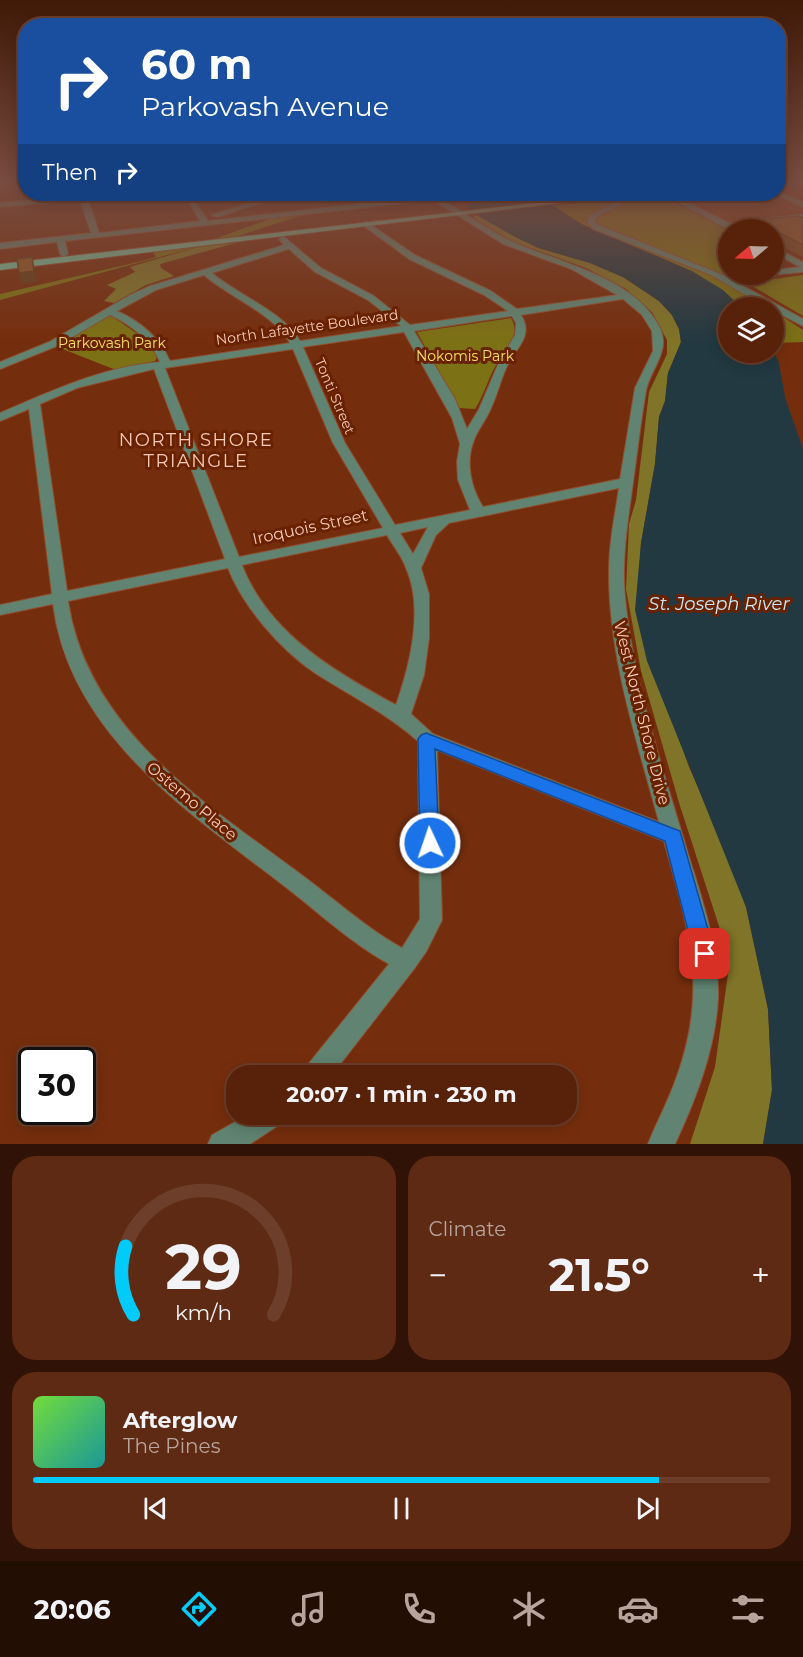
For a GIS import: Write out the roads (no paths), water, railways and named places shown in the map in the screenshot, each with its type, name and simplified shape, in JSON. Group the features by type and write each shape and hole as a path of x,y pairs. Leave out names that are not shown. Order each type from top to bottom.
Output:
{"main road":[{"path":"0,267 276,235"}],"street":[{"path":"0,246 93,235"},
{"path":"279,235 289,246 326,275 384,306 407,327 458,418 466,444"},
{"path":"382,235 408,255 476,286 519,318 521,335 502,366 484,412 466,444 465,481 471,501 478,511"},
{"name":"West North Shore Drive","path":"495,235 506,242 587,273 626,296 646,313 657,331 659,342 655,362 641,388 616,551 618,614 628,670 701,934 705,954 706,1001 702,1032 692,1072 683,1098 661,1144"},
{"path":"619,235 718,276"},
{"path":"60,239 64,254"},
{"path":"0,366 53,344 153,288 289,246"},
{"path":"784,256 803,267"},
{"path":"784,271 803,267"},
{"name":"Tonti Street","path":"204,271 224,288 277,321 296,344 339,443 414,568 421,594 421,638 415,675 402,716"},
{"path":"738,285 803,323"},
{"name":"North Lafayette Boulevard","path":"0,417 94,380 162,364 626,296"},
{"path":"109,312 128,320 152,339 233,561 262,613 298,650 333,677 402,716 426,739 673,836"},
{"name":"Ostemo Place","path":"34,402 60,597 70,645 90,690 110,722 148,765 184,797 388,952 406,962"},
{"name":"Iroquois Street","path":"0,610 627,482"},
{"path":"414,568 430,533 447,517"},
{"path":"324,1065 406,962 431,920 426,739"},
{"path":"220,1144 256,1125"}],"water":[{"name":"St. Joseph River","path":"512,235 608,235 692,271 730,297 718,297 718,363 779,363 785,397 803,449 803,1144 763,1144 772,1090 768,1009 746,907 647,661 635,610 641,543 655,464 659,417 665,401 668,373 681,342 679,329 672,315 659,301 623,277 590,263 539,248"}],"district":[{"name":"NORTH SHORE TRIANGLE","path":"196,450"}],"park label":[{"name":"Parkovash Park","path":"112,343"},
{"name":"Nokomis Park","path":"465,356"}]}
